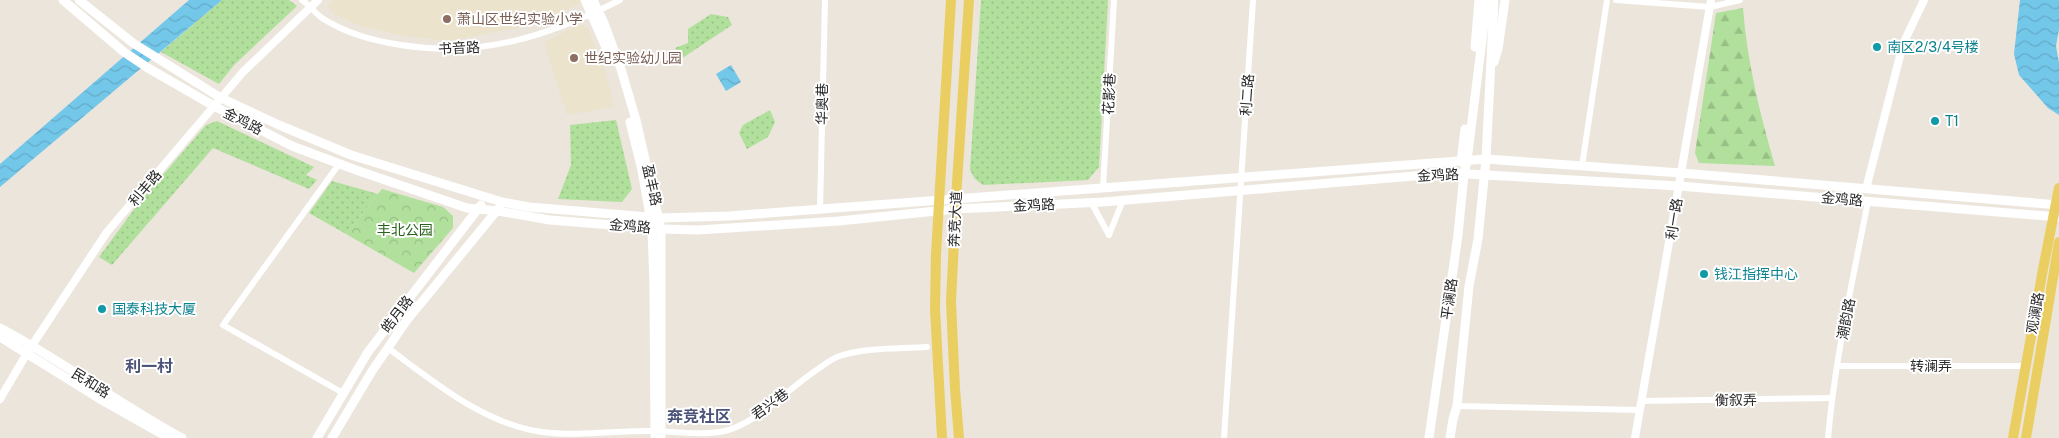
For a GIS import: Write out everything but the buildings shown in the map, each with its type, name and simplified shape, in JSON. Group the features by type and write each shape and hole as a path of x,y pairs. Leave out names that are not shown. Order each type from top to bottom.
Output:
{"main road":[{"name":"金鸡路","path":"63,0 124,52 214,106 292,146 467,208 529,207 655,217 729,216 939,199 956,204 1091,202 1450,173 1679,186 2056,216"},
{"name":"金鸡路","path":"79,0 133,43 221,98 351,155 486,197 500,207 550,220 698,230 939,211 956,204 1104,188 1486,159 2057,204"},
{"name":"盈丰路","path":"585,0 595,13"},
{"name":"盈丰路","path":"592,0 595,13 621,70 636,120 657,228 658,435"},
{"name":"奔竞大道","path":"942,438 935,309 939,199 951,0"},
{"name":"奔竞大道","path":"959,438 951,302 969,0"},
{"path":"1464,161 1479,0"},
{"path":"1464,161 1487,0"},
{"path":"1492,67 1491,50 1494,0"},
{"path":"1492,67 1498,49 1505,0"},
{"name":"平澜路","path":"1450,438 1458,406 1469,286 1478,239 1492,67"},
{"name":"平澜路","path":"1429,438 1458,235 1464,161"},
{"name":"观澜路","path":"2013,438 2056,216 2059,188"},
{"name":"皓月路","path":"317,438 368,352 479,209 486,197"},
{"name":"皓月路","path":"332,438 367,379 413,313 500,207"},
{"name":"观澜路","path":"2026,438 2059,242"},
{"name":"民和路","path":"0,328 112,406 169,438"},
{"name":"民和路","path":"0,336 30,349 182,438"}],"street":[{"name":"书音路","path":"302,0 322,18 356,35 384,43 422,49 449,50 490,46 548,32 595,13 620,0"},
{"name":"利丰路","path":"0,399 30,349 107,232 243,72 318,0"},
{"name":"华奥巷","path":"820,209 825,0"},
{"name":"花影巷","path":"1104,188 1114,0"},
{"name":"利二路","path":"1224,438 1253,0"},
{"path":"1582,166 1607,0"},
{"path":"1616,0 1711,3 1740,0"},
{"path":"1866,189 1903,44 1924,0"},
{"name":"利一路","path":"1635,438 1711,3"},
{"path":"339,164 223,325 343,393"},
{"path":"1091,202 1109,235 1123,200"},
{"name":"潮韵路","path":"1828,438 1837,366 1868,201"},
{"name":"君兴巷","path":"388,348 440,387 496,419 542,432 658,435 716,433 734,428 763,411 808,375 836,358 858,352 927,347"},
{"name":"转澜弄","path":"1837,366 2026,366"},
{"name":"衡叙弄","path":"1641,401 1832,398"},
{"path":"1458,406 1639,410"}],"shaded area":[{"name":"萧山区世纪实验小学","path":"334,0 580,0 581,3 540,23 450,41 404,36 361,26 335,15 327,6"},
{"name":"世纪实验幼儿园","path":"583,25 589,30 606,73 614,107 567,115 544,43 574,27"}],"green space":[{"path":"222,0 289,0 297,6 234,65 219,84 161,52"},
{"path":"981,0 1108,0 1099,167 1088,180 983,185 975,179 970,170"},
{"path":"1743,8 1755,88 1775,166 1699,163 1695,153 1716,13"},
{"path":"711,14 728,17 732,25 681,59 675,48 688,43 688,29"},
{"path":"770,110 775,122 768,137 747,149 739,133 743,125"},
{"path":"616,120 632,189 622,202 558,199 571,165 570,125"},
{"path":"217,121 314,167 306,175 317,180 309,189 213,148 112,265 99,257 138,204 206,125"},
{"path":"332,181 378,194 346,234 309,213"},
{"name":"丰北公园","path":"382,189 443,207 453,216 453,228 414,273 346,234"}],"water":[{"path":"189,0 222,0 0,187 0,164"},
{"path":"2020,0 2059,0 2059,29 2056,46 2059,63 2059,115 2048,108 2019,75 2014,54"},
{"path":"731,65 741,82 726,91 716,74"}],"place":[{"name":"萧山区世纪实验小学","path":"447,19"},
{"name":"南区2/3/4号楼","path":"1877,47"},
{"name":"世纪实验幼儿园","path":"574,58"},
{"name":"T1","path":"1935,121"},
{"name":"钱江指挥中心","path":"1704,274"},
{"name":"国泰科技大厦","path":"102,309"}],"district":[{"name":"利一村","path":"149,366"},
{"name":"奔竞社区","path":"699,416"}]}
